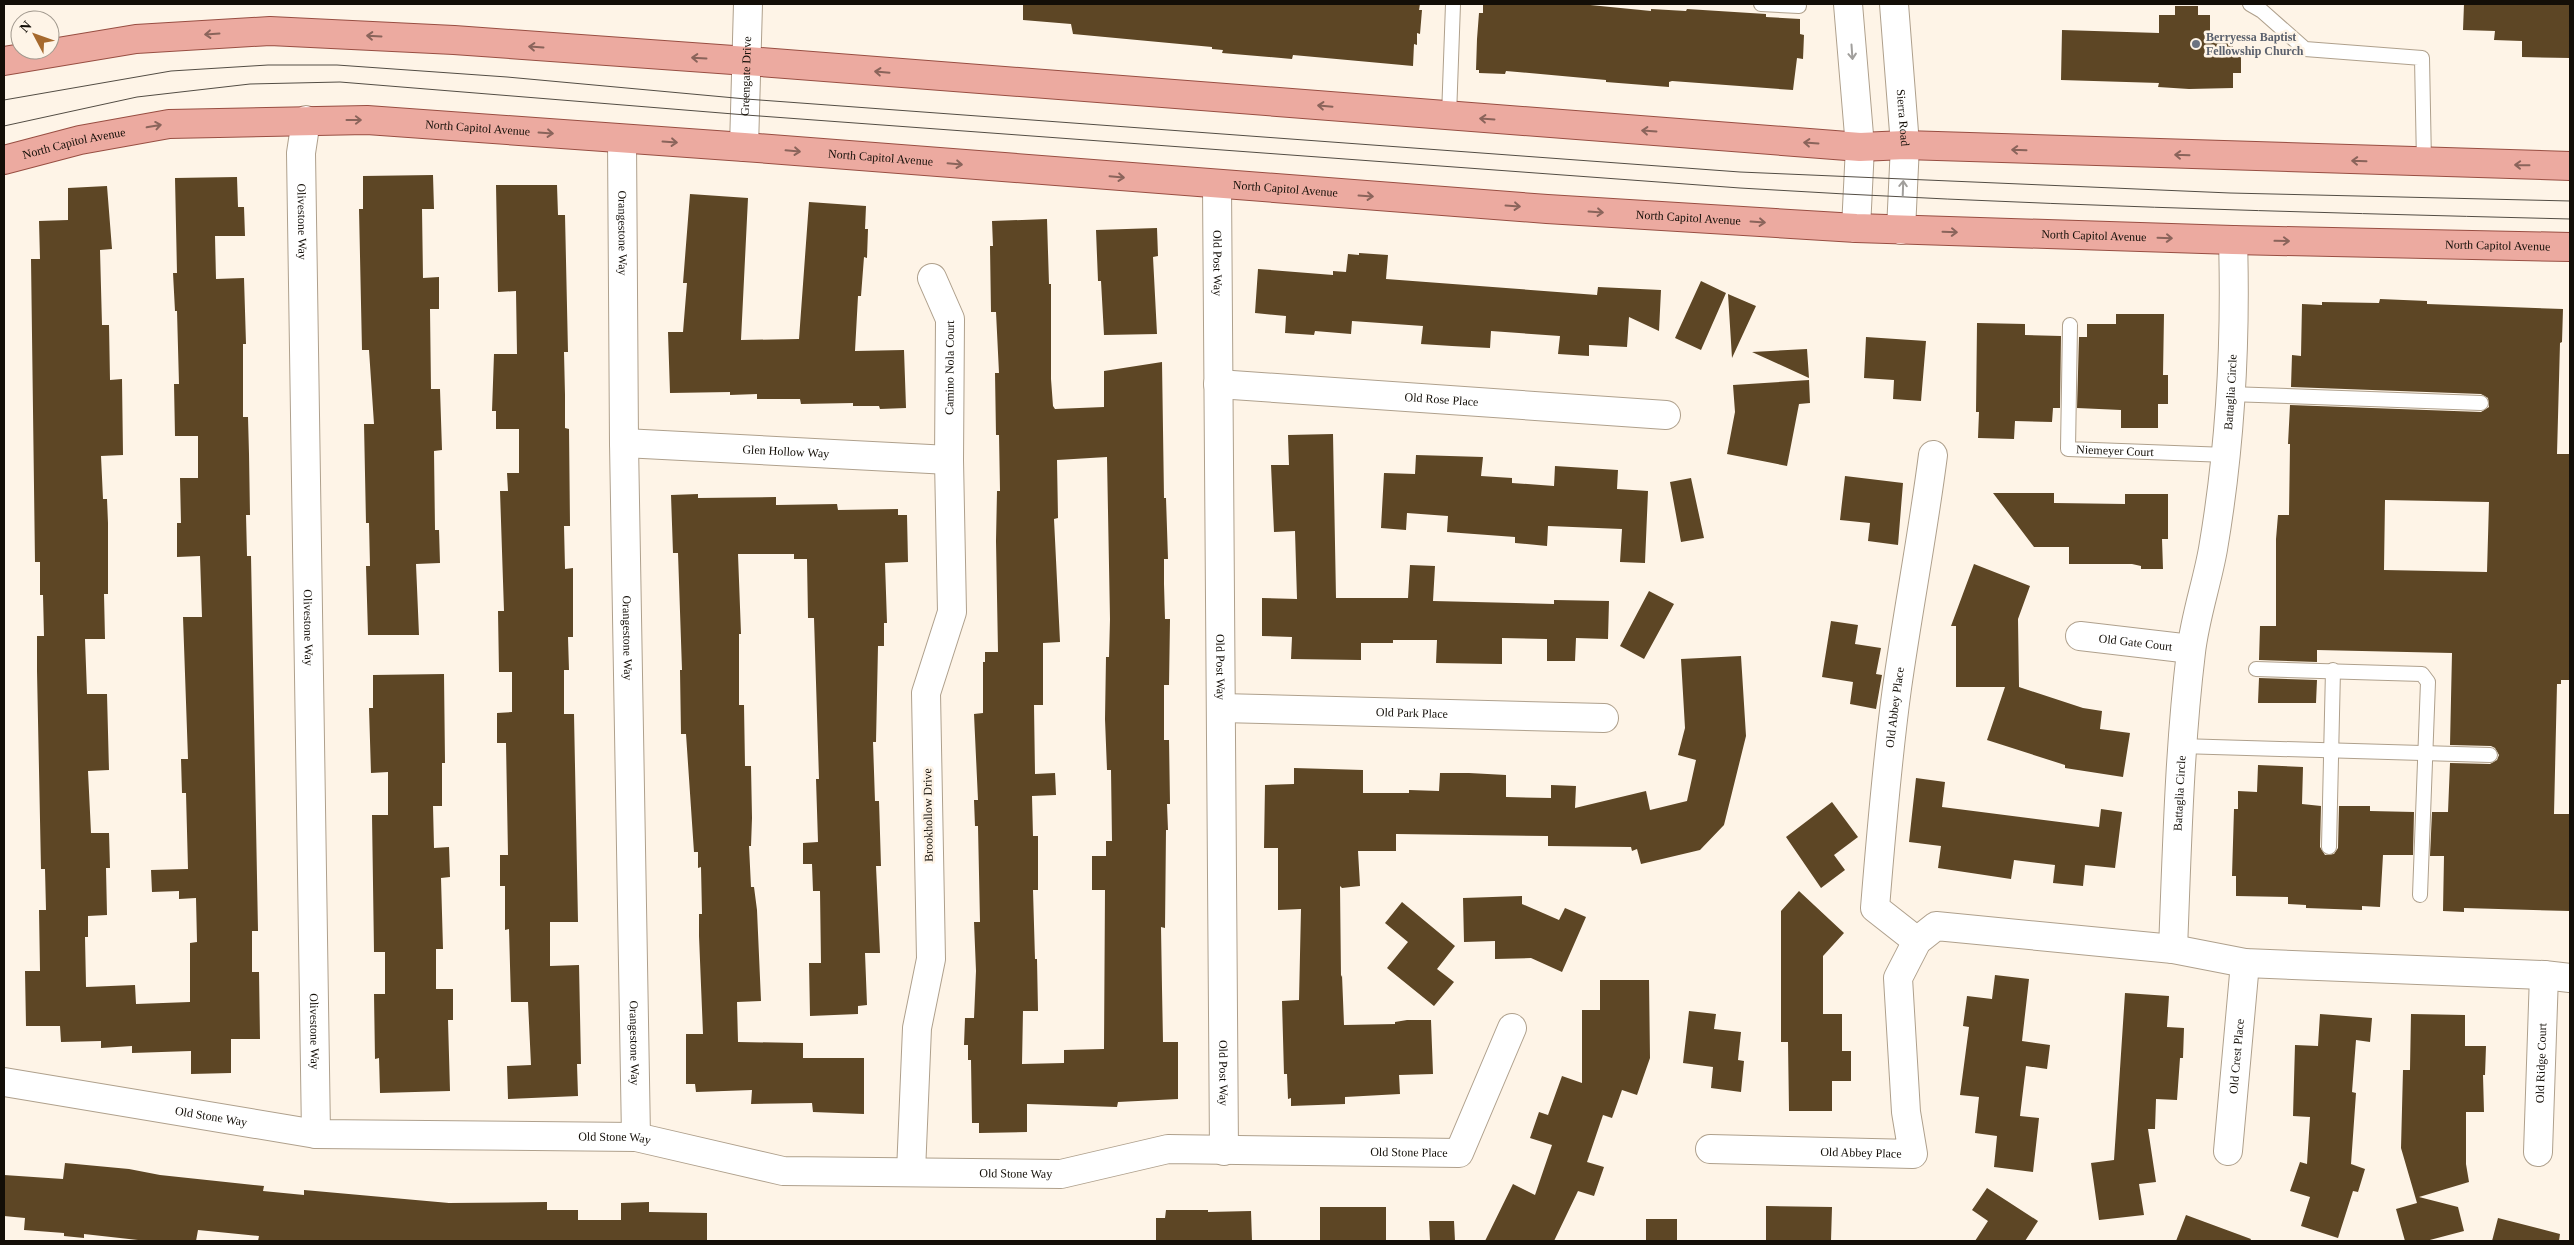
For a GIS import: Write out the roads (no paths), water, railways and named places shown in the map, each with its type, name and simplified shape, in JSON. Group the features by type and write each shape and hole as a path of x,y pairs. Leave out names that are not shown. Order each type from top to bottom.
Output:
{"main road":[{"path":"4,61 136,39 270,31 454,40 747,60 1860,147 1905,146 2424,164 2570,166"},
{"name":"North Capitol Avenue","path":"4,160 80,140 169,124 367,120 744,147 1216,185 1856,228 2233,240 2570,247"}],"street":[{"name":"Greengate Drive","path":"744,147 748,4"},
{"path":"1848,4 1860,147 1856,228"},
{"name":"Sierra Road","path":"1894,4 1905,146 1901,230"},
{"name":"Olivestone Way","path":"306,120 301,153 316,1134"},
{"name":"Orangestone Way","path":"622,139 624,443 636,1137"},
{"name":"Old Post Way","path":"1216,185 1222,708 1224,1151"},
{"name":"Battaglia Circle","path":"2173,949 2180,746 2191,649 2213,550 2227,454 2234,280 2233,240"},
{"name":"Camino Nola Court","path":"932,278 950,319 949,460"},
{"name":"Old Rose Place","path":"1218,384 1666,415"},
{"name":"Glen Hollow Way","path":"624,443 949,460"},
{"name":"Old Abbey Place","path":"1917,941 1874,908 1882,812 1897,688 1921,545 1933,455"},
{"name":"Brookhollow Drive","path":"911,1172 917,1028 931,959 926,694 952,612 949,460"},
{"name":"Old Gate Court","path":"2080,636 2191,649"},
{"name":"Old Park Place","path":"1222,708 1604,718"},
{"name":"Old Abbey Place","path":"1710,1149 1913,1154 1906,1112 1898,978 1917,941 1936,926 2173,949"},
{"path":"2173,949 2245,963 2557,976"},
{"name":"Old Crest Place","path":"2228,1151 2245,963"},
{"name":"Old Ridge Court","path":"2538,1152 2557,976"},
{"name":"Old Stone Place","path":"1224,1151 1459,1153 1512,1028"},
{"name":"Old Stone Way","path":"4,1082 316,1134 636,1137 783,1171 1061,1174 1168,1149 1224,1151"}],"lane":[{"path":"1448,116 1453,4"},
{"path":"1761,4 1799,6"},
{"path":"2250,4 2262,11 2305,49 2422,58 2424,164"},
{"name":"Niemeyer Court","path":"2070,325 2068,449 2227,454"},
{"path":"2229,394 2481,403"},
{"path":"2256,669 2422,674 2428,682 2427,754 2420,895"},
{"path":"2329,847 2333,670"},
{"path":"2180,746 2490,755"}],"tram line":[{"path":"4,100 171,71 268,65 337,65 507,77 746,99 1740,172 2230,193 2570,201"},
{"path":"4,126 137,97 250,84 340,82 746,115 1740,188 2258,211 2570,219"}],"place":[{"name":"Berryessa Baptist Fellowship Church","path":"2196,44"}]}
